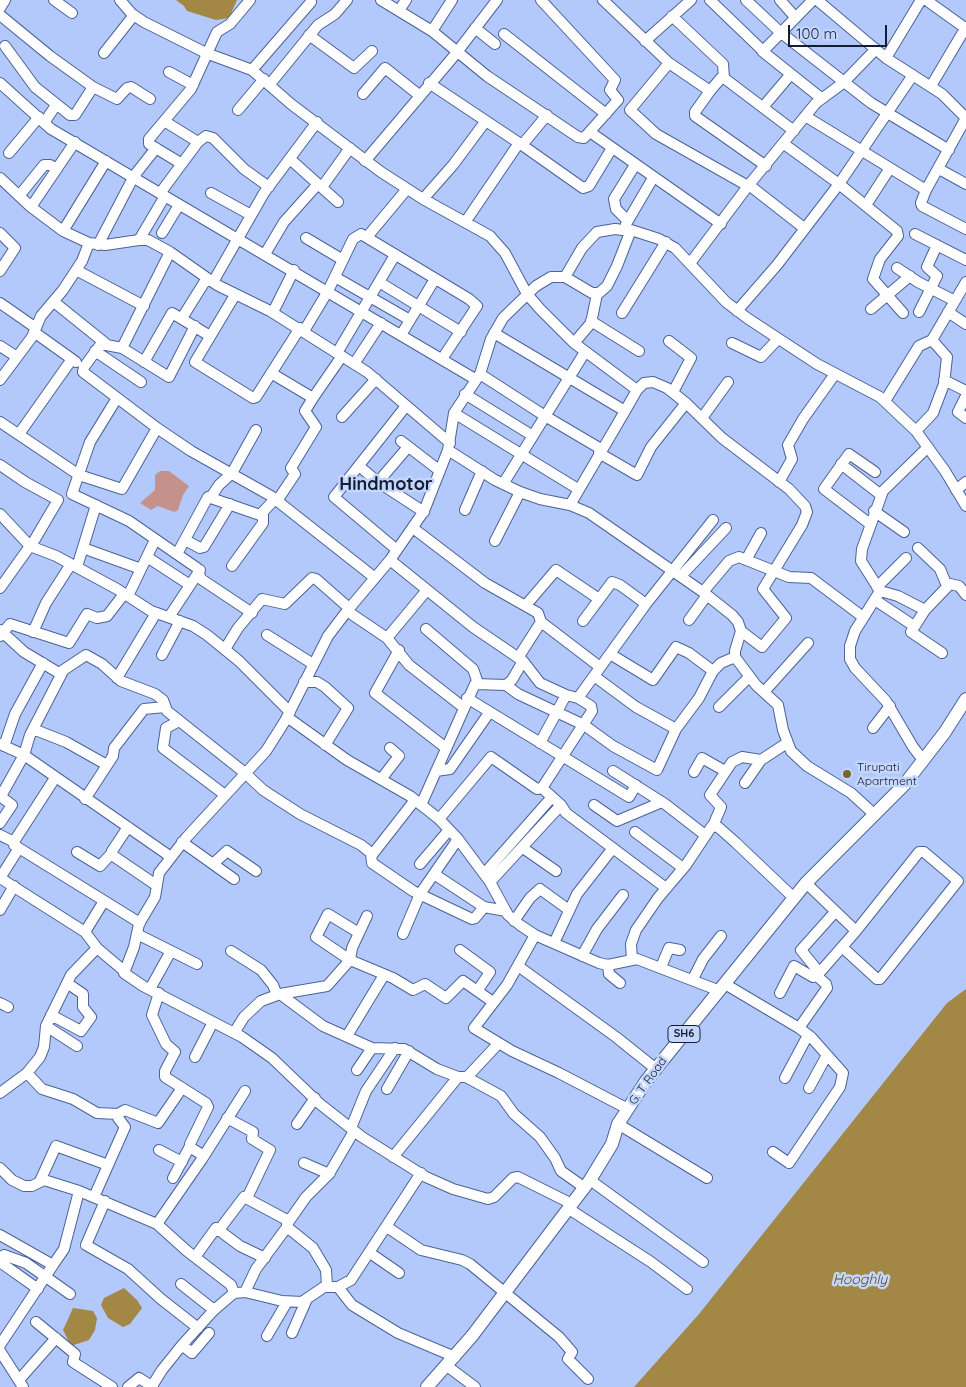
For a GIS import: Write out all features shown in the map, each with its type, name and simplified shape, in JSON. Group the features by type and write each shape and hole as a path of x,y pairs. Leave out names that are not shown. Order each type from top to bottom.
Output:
{"main road":[{"name":"G. T. Road","path":"426,1387 451,1362 506,1293 588,1184 612,1144 618,1124 656,1068 806,883 897,794 924,760 966,699"}],"street":[{"path":"0,8 4,0"},
{"path":"54,0 72,13"},
{"path":"120,0 134,15 206,53 252,70 291,104 317,122 365,161 423,199 490,236 505,253 527,294 574,343 637,390"},
{"path":"182,164 149,144 148,140 193,85 217,32 230,24 250,0"},
{"path":"400,9 406,0"},
{"path":"432,31 452,0"},
{"path":"365,161 457,52 497,0"},
{"path":"541,0 614,78 610,90 618,100 656,134 749,186 804,228"},
{"path":"603,0 669,63 710,91"},
{"path":"645,41 691,0"},
{"path":"710,0 762,51 821,98"},
{"path":"746,0 780,32 843,83 888,115 949,150"},
{"path":"780,0 795,16"},
{"path":"762,51 813,0"},
{"path":"817,0 886,58 931,86 966,118 962,135 949,150 921,201 922,206 966,229"},
{"path":"886,58 921,0"},
{"path":"926,0 966,27 931,86"},
{"path":"238,110 267,82 309,35 345,1"},
{"path":"385,1 432,31 487,76 581,138 584,138 590,132 618,100"},
{"path":"252,70 311,2"},
{"path":"0,15 43,51 93,87 117,99 127,88 131,87 150,99"},
{"path":"104,53 134,15"},
{"path":"672,16 723,64 724,78 794,131"},
{"path":"475,28 495,44"},
{"path":"504,34 606,114"},
{"path":"309,35 354,68 372,52"},
{"path":"5,46 35,87 56,105 74,116 93,87"},
{"path":"691,262 749,186 821,98 843,83 876,49"},
{"path":"630,110 669,63"},
{"path":"363,94 385,68 419,96"},
{"path":"169,72 193,85"},
{"path":"763,107 791,74"},
{"path":"737,311 839,184 888,115 913,75"},
{"path":"724,78 721,78 710,91 695,112 695,116 766,166"},
{"path":"0,83 41,120 75,142 179,205 294,270 442,360 477,376 545,416 637,475 651,447 686,403"},
{"path":"429,84 583,188 589,186 612,148"},
{"path":"9,153 56,105"},
{"path":"466,222 520,144 547,115"},
{"path":"806,116 926,190"},
{"path":"164,121 198,142"},
{"path":"182,318 238,238 269,187 317,122"},
{"path":"423,199 453,165 485,122"},
{"path":"590,132 721,224"},
{"path":"139,240 163,194 182,164 198,142 206,136 213,138 244,169 269,187"},
{"path":"31,207 75,142"},
{"path":"784,144 866,205 898,233 880,259 874,278 903,313"},
{"path":"0,380 35,330 41,317 76,270 134,176 156,148"},
{"path":"265,254 284,222 320,185 350,148"},
{"path":"290,159 338,202"},
{"path":"63,231 106,161"},
{"path":"19,196 44,165 57,169"},
{"path":"627,227 614,201 616,194 635,165"},
{"path":"866,205 890,168"},
{"path":"939,169 966,184"},
{"path":"574,343 591,321 598,294 607,286 617,266 627,227 653,178"},
{"path":"2,185 63,231 93,244 139,240 151,242 170,252 235,296 272,312 302,330 376,379 449,447 482,471 520,492 540,500 570,505 599,519 639,549 705,593 736,619 741,631 762,647 786,618 763,590 776,572 807,512 805,506 779,482 722,438 673,392 653,382 644,383 637,390 570,505"},
{"path":"367,237 407,188"},
{"path":"211,193 251,215"},
{"path":"162,233 179,205"},
{"path":"565,277 591,236 603,230 627,227 666,242 691,262 709,285 737,311 778,339 836,374 867,388 885,401 916,431 966,506"},
{"path":"0,233 15,248 0,270"},
{"path":"235,296 210,336 196,364 254,398 328,291 356,235 361,234 469,299 477,306 442,360"},
{"path":"915,234 966,260"},
{"path":"306,238 343,260"},
{"path":"622,313 666,242"},
{"path":"919,312 937,274 927,267 938,245"},
{"path":"122,348 170,252"},
{"path":"211,497 258,515 276,500 295,474 291,468 316,427 305,411 340,355 362,312 396,255"},
{"path":"897,268 930,289 955,301"},
{"path":"76,270 144,306"},
{"path":"272,312 294,270"},
{"path":"871,309 910,276"},
{"path":"335,277 410,320"},
{"path":"123,970 134,946 140,923 155,897 159,873 182,842 266,750 288,714 328,636 348,609 398,550 424,512 449,447 454,412 477,376 494,333 503,318 544,280 565,277 598,294"},
{"path":"401,334 435,279"},
{"path":"379,282 461,332"},
{"path":"885,401 919,346 932,340 966,282"},
{"path":"54,302 105,343 122,348 167,377 170,376 195,326"},
{"path":"0,303 84,367"},
{"path":"948,312 966,324"},
{"path":"144,362 170,315 175,314 210,336"},
{"path":"591,321 639,351"},
{"path":"354,364 381,323"},
{"path":"494,333 625,411"},
{"path":"732,343 761,357 778,339"},
{"path":"916,431 935,409 944,380 947,357 932,340"},
{"path":"669,341 691,358 673,392"},
{"path":"105,343 101,344 84,367 83,372 85,375 157,428 276,500 375,578"},
{"path":"0,346 17,357"},
{"path":"95,351 141,382"},
{"path":"503,484 585,352"},
{"path":"19,434 72,359"},
{"path":"271,373 313,398"},
{"path":"779,482 792,459 788,446 803,419 836,374"},
{"path":"342,418 376,379"},
{"path":"944,380 966,392"},
{"path":"702,418 728,382"},
{"path":"465,394 533,436"},
{"path":"966,396 958,412 966,418"},
{"path":"118,398 90,442 72,494 128,522 177,554 200,570 201,579 252,613"},
{"path":"398,550 334,498 406,406"},
{"path":"454,412 578,489"},
{"path":"0,422 78,475 124,488 157,428"},
{"path":"177,554 206,500 232,474 256,430"},
{"path":"378,482 405,444 440,471"},
{"path":"914,626 877,593 863,565 861,556 874,511 881,495 893,480 928,447"},
{"path":"870,524 824,490 850,454 875,472"},
{"path":"841,464 881,495"},
{"path":"0,465 25,482 58,500 31,546 0,588"},
{"path":"359,466 378,482 424,512"},
{"path":"464,510 482,471"},
{"path":"956,490 966,482"},
{"path":"495,541 520,492"},
{"path":"185,540 200,548 204,548 230,504"},
{"path":"33,632 47,602 84,548 96,505"},
{"path":"874,511 904,532"},
{"path":"232,566 264,523 262,513"},
{"path":"0,514 31,546 74,565 156,613 180,621 207,635 225,649 276,696 288,714 325,745 382,778 418,802 439,819 458,839 488,878 506,911 514,921 535,935 582,956 608,965 632,959 661,967 693,980 722,987 799,1028 808,1035 843,1073 840,1087 789,1163 773,1152"},
{"path":"578,698 646,604 713,520"},
{"path":"413,528 485,583 526,605 540,615 541,622 520,660 515,676 506,685"},
{"path":"681,576 726,528"},
{"path":"746,560 761,533"},
{"path":"62,673 24,652 1,633 10,624 69,643 87,614 97,618 107,616 126,595 155,540"},
{"path":"84,548 141,569"},
{"path":"918,548 940,569 947,586"},
{"path":"147,557 190,585"},
{"path":"689,620 705,593 731,559 736,557 789,577 811,578 863,617"},
{"path":"906,558 877,593 863,617 851,641 850,659 855,668 890,706 913,747 924,760"},
{"path":"390,560 473,627 520,660 538,681 566,695 578,698 592,708 584,725 542,788"},
{"path":"168,617 200,570"},
{"path":"526,605 556,570 599,598"},
{"path":"225,649 238,628 264,598 285,604 312,578 316,579 348,609 387,638 399,650 408,665 465,703 490,713 629,797 636,785"},
{"path":"583,621 599,598 614,582 646,604"},
{"path":"942,653 911,632 925,610 947,586 956,585 966,595"},
{"path":"387,638 427,590"},
{"path":"877,593 898,596 925,610"},
{"path":"117,678 156,613"},
{"path":"162,655 180,621"},
{"path":"541,622 636,707 676,728"},
{"path":"426,629 473,669 478,683"},
{"path":"741,631 735,650 735,657 750,678 779,707 787,743 791,751 803,762 851,793 875,815"},
{"path":"267,635 312,664"},
{"path":"764,692 808,643"},
{"path":"610,654 654,680 676,647 689,653 713,671"},
{"path":"399,650 375,693 446,748"},
{"path":"0,823 12,805 0,796 24,755 33,729 62,673 85,655 102,664 117,678 155,694 163,700 165,707 180,721 271,795 300,814 361,845 372,855"},
{"path":"484,907 472,919 420,894 372,863 372,855 418,802 436,771 474,685 478,683 506,685 518,694 584,725 614,746 656,770 676,728 699,698 713,671 724,661 735,657"},
{"path":"43,663 14,714 2,745 24,755 170,857"},
{"path":"719,707 750,678"},
{"path":"304,682 317,682 348,708 325,745"},
{"path":"540,743 558,713 566,695"},
{"path":"873,728 890,706"},
{"path":"85,799 113,756 114,748 144,709 165,707"},
{"path":"436,771 450,769 490,713"},
{"path":"180,721 166,728 163,748 225,795"},
{"path":"33,729 66,742 107,765"},
{"path":"745,783 761,760 787,743"},
{"path":"382,778 399,756 390,748"},
{"path":"439,819 491,757 536,788 542,788 561,805 566,813 666,888"},
{"path":"694,772 702,758 725,771"},
{"path":"632,959 631,944 636,930 683,868 705,835 714,826 721,807 710,796 725,771 738,758 761,760"},
{"path":"613,771 662,802 705,835"},
{"path":"55,778 16,845 0,878 85,932 97,948 123,970 124,973 234,1033 272,1058 352,1130 393,1157 453,1189 488,1199 494,1197 513,1178 518,1176 570,1206 687,1289"},
{"path":"488,878 552,797"},
{"path":"594,805 617,821 662,802"},
{"path":"488,878 523,848 561,805"},
{"path":"714,826 735,842 794,898"},
{"path":"77,852 100,866 111,854 128,827"},
{"path":"420,864 449,830"},
{"path":"635,832 683,868"},
{"path":"0,835 140,923"},
{"path":"403,934 420,894 458,839"},
{"path":"182,842 234,879"},
{"path":"523,848 556,871"},
{"path":"554,943 569,910 589,877 613,848"},
{"path":"213,864 227,851 256,871"},
{"path":"780,993 795,966 813,977 819,973 856,931 919,852 924,852 958,881 880,979 876,979 842,947"},
{"path":"111,854 156,885"},
{"path":"434,874 484,907 506,911"},
{"path":"806,883 856,931"},
{"path":"0,910 14,886"},
{"path":"514,921 529,899 540,889 569,910"},
{"path":"582,956 596,929 623,895"},
{"path":"85,932 104,901"},
{"path":"799,1028 827,988 819,973 801,950 835,912"},
{"path":"358,933 328,914 316,936 350,960 413,990 426,985 446,998 462,981 478,990 493,1002"},
{"path":"234,1033 244,1017 262,1001 278,994 327,986 350,960 358,933 367,916"},
{"path":"137,934 197,964"},
{"path":"535,935 518,966 474,1028 498,1044 628,1109"},
{"path":"693,980 703,959 721,936"},
{"path":"0,1093 28,1072 40,1057 44,1048 46,1026 71,975 97,948"},
{"path":"661,967 669,948 680,950"},
{"path":"460,950 490,972 478,990"},
{"path":"171,951 154,991 152,1015 166,1044 175,1052 164,1075 206,1103 208,1107 173,1178"},
{"path":"231,951 261,970 278,994 317,1023 372,1048 395,1048 408,1051 437,1068 462,1077 501,1096 514,1114 540,1136 555,1158 561,1171 588,1184 703,1262"},
{"path":"608,965 609,974 620,983"},
{"path":"518,966 656,1068"},
{"path":"346,1036 384,976"},
{"path":"51,1015 81,1031 91,1017 84,1006 83,994 67,983"},
{"path":"195,1057 214,1022"},
{"path":"46,1026 77,1046"},
{"path":"785,1078 808,1035"},
{"path":"393,1157 462,1077 498,1044"},
{"path":"357,1070 372,1048"},
{"path":"245,1292 265,1258 306,1197 330,1173 352,1130 366,1091 395,1048"},
{"path":"387,1089 408,1051"},
{"path":"808,1088 827,1055"},
{"path":"28,1072 42,1089 75,1100 98,1113 118,1114 128,1111 159,1122 182,1088"},
{"path":"158,1224 245,1091"},
{"path":"297,1124 315,1098"},
{"path":"94,1197 126,1126 118,1118 118,1114"},
{"path":"227,1118 252,1132 253,1140 270,1150 247,1198"},
{"path":"618,1124 707,1178"},
{"path":"0,1168 12,1180 24,1186 32,1186 40,1181 56,1146 108,1165"},
{"path":"190,1146 200,1153 202,1159"},
{"path":"160,1150 182,1162"},
{"path":"304,1163 330,1173"},
{"path":"292,1333 306,1301 327,1286 338,1287 351,1280 421,1173"},
{"path":"40,1181 79,1191 158,1224 195,1257 231,1285 234,1293"},
{"path":"0,1345 64,1249 79,1191"},
{"path":"219,1230 243,1197 247,1198 287,1220 287,1225 313,1248 326,1270 327,1286"},
{"path":"105,1202 86,1245 127,1268 161,1299 198,1328"},
{"path":"387,1227 421,1250 470,1264 567,1345 572,1353 568,1359 588,1379"},
{"path":"195,1257 213,1229 219,1230 240,1246 265,1258"},
{"path":"0,1235 53,1265"},
{"path":"370,1253 399,1273"},
{"path":"0,1258 4,1255 23,1262 70,1294"},
{"path":"0,1262 38,1289"},
{"path":"181,1284 214,1310"},
{"path":"338,1287 352,1305 451,1362 475,1387"},
{"path":"128,1387 139,1378 153,1387 162,1370 182,1345 214,1310 234,1293 245,1292 287,1302 306,1301"},
{"path":"267,1336 287,1302"},
{"path":"36,1322 75,1354 73,1361 112,1387"},
{"path":"182,1345 192,1352 209,1333"},
{"path":"0,1351 21,1383 56,1338"}],"shaded area":[{"path":"160,471 169,471 189,486 183,495 178,510 174,512 158,506 151,510 140,503 155,490 155,475"}],"water":[{"path":"176,0 237,0 229,18 216,20 187,11"},
{"name":"Hooghly","path":"966,989 966,1387 634,1387 699,1314 947,1003"},
{"path":"124,1288 137,1300 142,1308 130,1324 123,1327 108,1318 101,1305 104,1298"},
{"path":"73,1308 93,1311 97,1318 95,1330 89,1340 71,1346 63,1330"}],"place":[{"name":"Tirupati Apartment","path":"847,774"}],"district":[{"name":"Hindmotor","path":"386,485"}]}
